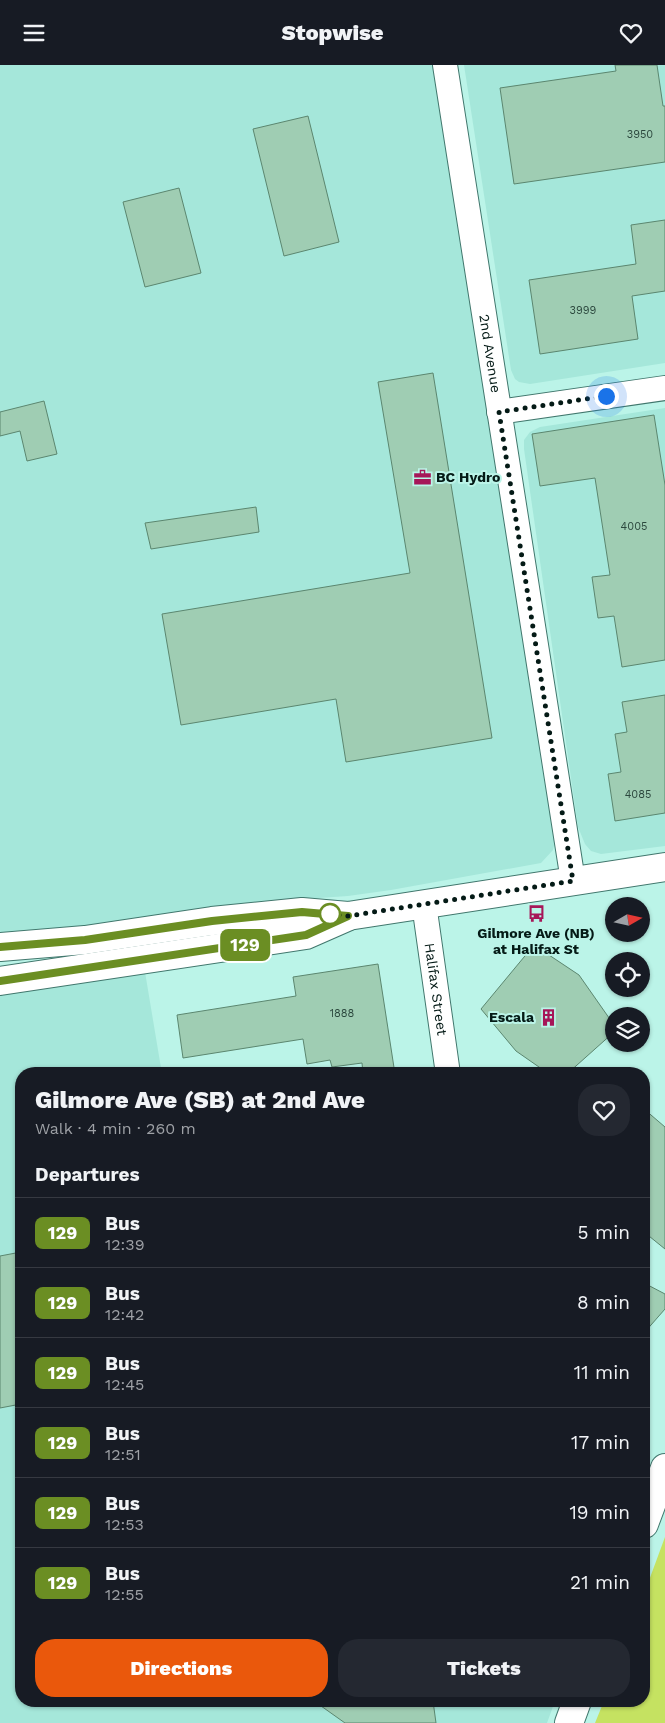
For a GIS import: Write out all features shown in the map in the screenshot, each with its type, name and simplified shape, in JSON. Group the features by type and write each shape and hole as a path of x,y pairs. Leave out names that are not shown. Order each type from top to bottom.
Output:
{"street":[{"name":"2nd Avenue","path":"445,65 573,881"},
{"path":"499,412 665,388"},
{"path":"0,947 85,940 212,921 302,912 348,916 665,867"},
{"name":"Halifax Street","path":"424,904 447,1067"},
{"path":"0,981 306,935 348,916"},
{"path":"650,1508 665,1468"},
{"path":"569,1723 575,1707"}],"shaded area":[{"path":"0,65 435,65 555,841 553,850 541,863 348,896 247,903 80,930 0,932"},
{"path":"464,65 665,65 665,363 530,384 519,382 515,379 511,370"},
{"path":"665,408 665,846 601,854 591,851 585,844 578,827 524,440 530,432 540,427"},
{"path":"145,972 161,1067 15,1067 15,1707 553,1707 547,1723 0,1723 0,989"}],"green space":[{"path":"665,1537 665,1723 595,1723 602,1707 650,1707 650,1578"}],"building":[{"path":"615,65 657,65 663,106 665,106 665,162 514,184 500,88 616,71"},
{"path":"308,116 339,242 284,256 253,129"},
{"path":"179,188 201,273 145,287 123,202"},
{"path":"665,220 665,291 632,296 638,339 540,354 529,280 636,264 631,225"},
{"name":"BC Hydro","path":"433,373 492,738 346,762 336,699 181,725 162,614 410,573 378,382"},
{"path":"44,401 57,454 27,461 20,431 0,436 0,412"},
{"path":"654,415 665,485 665,660 622,667 614,616 598,618 592,577 610,575 595,478 540,486 532,434"},
{"path":"256,507 259,532 151,549 145,523"},
{"path":"665,695 665,813 615,821 608,774 621,772 615,734 627,732 622,702"},
{"name":"Escala","path":"534,945 579,975 605,1012 605,1040 575,1067 539,1067 516,1051 481,1009"},
{"path":"378,964 394,1067 362,1067 362,1063 332,1067 330,1060 307,1064 303,1039 183,1058 177,1015 296,996 293,977"},
{"path":"650,1114 665,1127 665,1249 650,1237"},
{"path":"15,1253 15,1405 0,1408 0,1256"},
{"path":"650,1286 665,1294 665,1309 650,1326"},
{"path":"322,1707 434,1707 436,1723 345,1723"}],"bus line":[{"name":"129","path":"0,947 85,940 212,921 302,912 348,916 306,935 0,981"}],"place":[{"name":"BC Hydro","path":"422,477"},
{"name":"Gilmore Ave (NB) at Halifax St","path":"536,913"},
{"name":"Escala","path":"548,1017"}],"route":[{"path":"330,914 348,916 573,881 499,412 606,396"}]}
